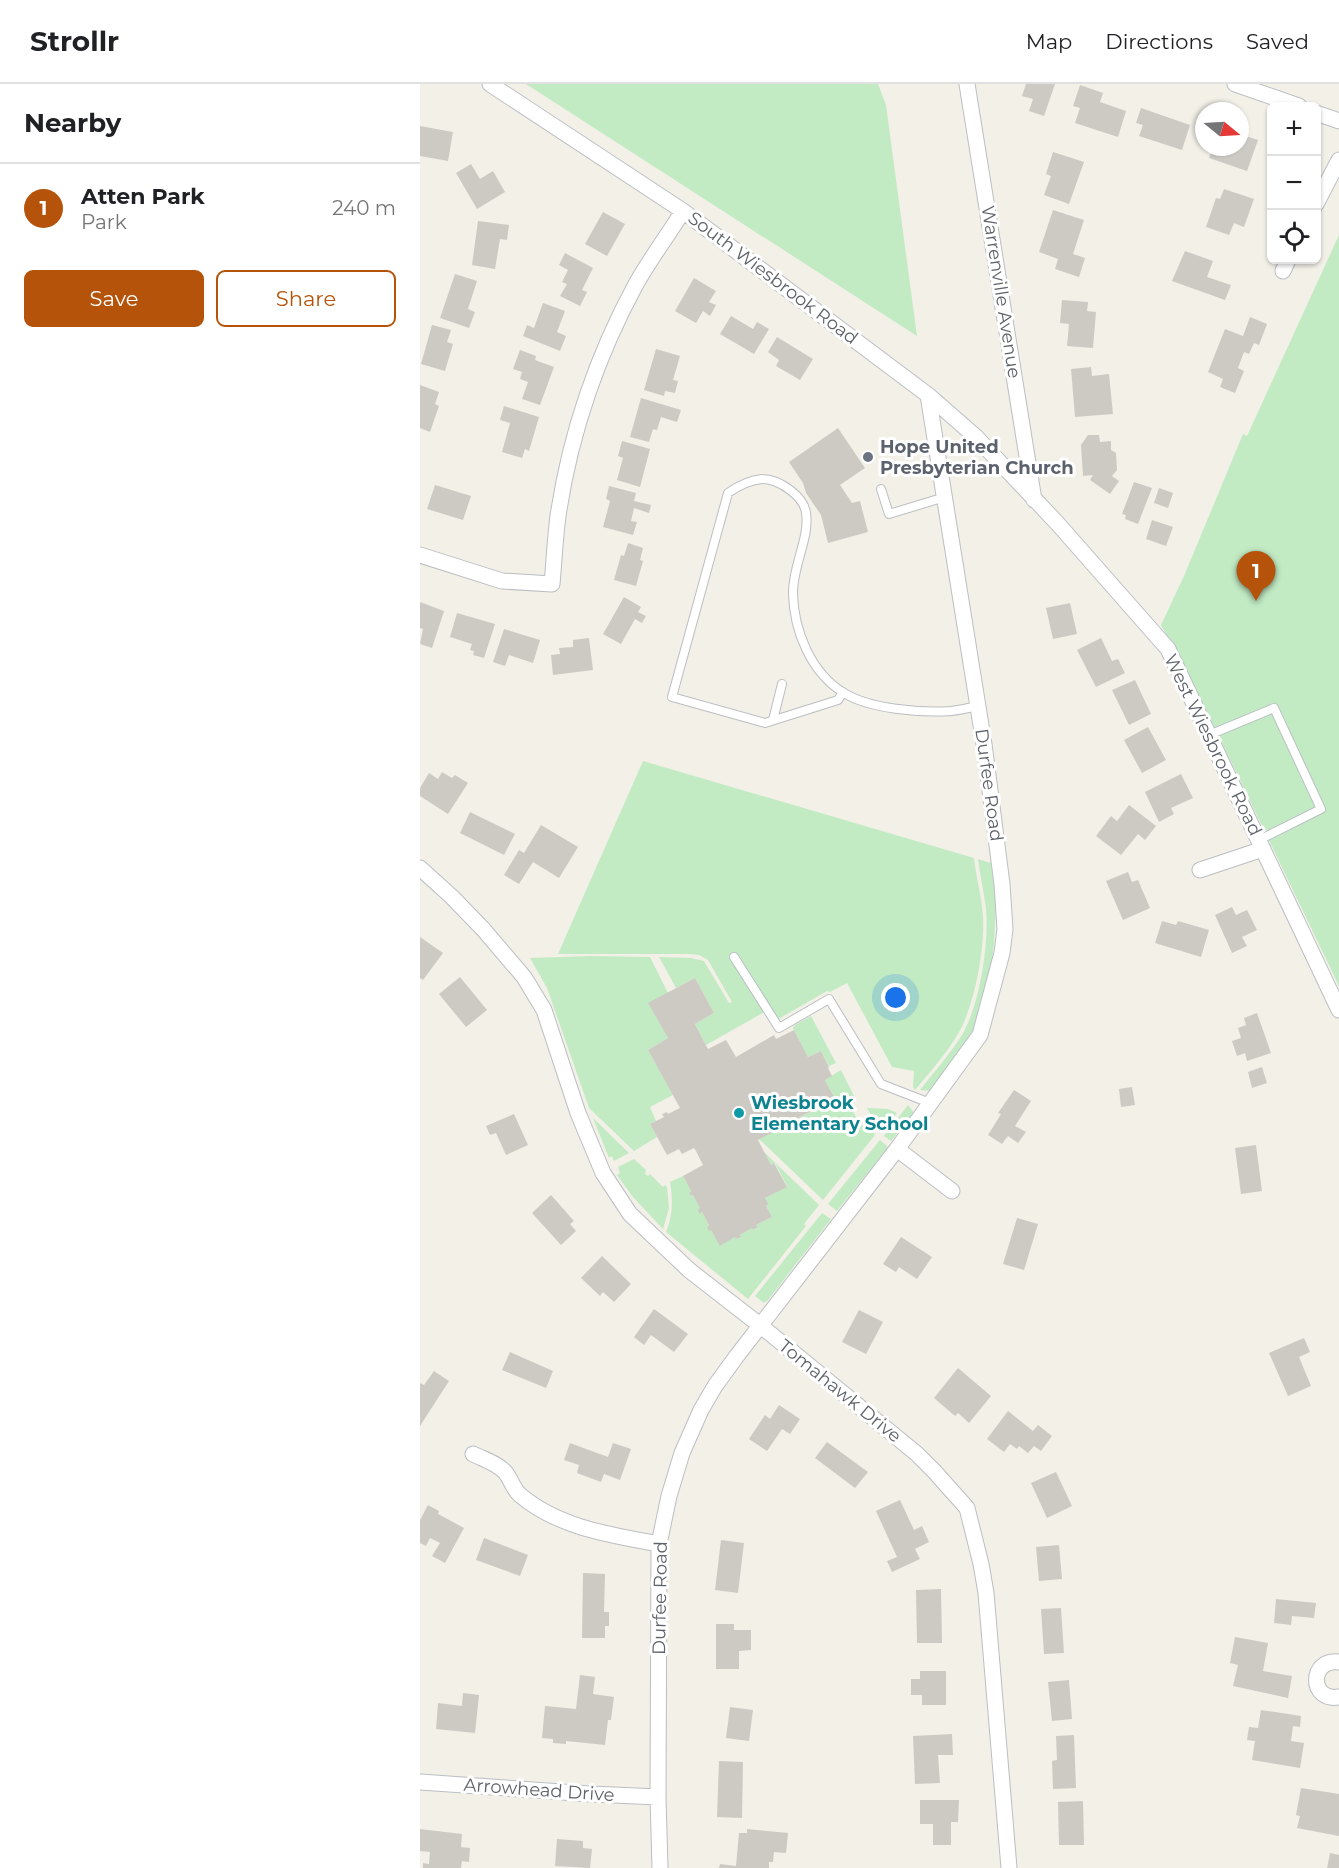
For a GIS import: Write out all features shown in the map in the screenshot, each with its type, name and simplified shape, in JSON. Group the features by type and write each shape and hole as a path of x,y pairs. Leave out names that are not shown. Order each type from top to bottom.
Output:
{"street":[{"name":"South Wiesbrook Road","path":"490,84 683,211 928,395 976,437 1034,500"},
{"name":"Warrenville Avenue","path":"967,84 1034,500"},
{"path":"1235,84 1287,102"},
{"path":"1321,114 1339,120"},
{"path":"1321,196 1339,160"},
{"path":"420,555 502,581 552,584 564,482 587,395 602,356 632,292 683,211"},
{"name":"Durfee Road","path":"660,1868 659,1544 675,1473 682,1453 701,1410 735,1357 897,1149 980,1035 1002,953 1005,929 1002,884 978,706 928,395"},
{"name":"West Wiesbrook Road","path":"1034,500 1168,649 1261,845 1334,987 1339,1010"},
{"path":"1200,870 1261,845"},
{"name":"Tomahawk Drive","path":"420,868 467,913 524,977 544,1010 578,1113 603,1173 630,1214 689,1270 917,1454 967,1508 986,1593 1009,1868"},
{"path":"897,1149 952,1191"},
{"path":"473,1454 501,1468 520,1495 554,1517 598,1532 659,1544"},
{"path":"1339,1662 1334,1661 1323,1665 1318,1670 1316,1682 1322,1694 1328,1697 1339,1697"},
{"name":"Arrowhead Drive","path":"420,1782 658,1797"}],"lane":[{"path":"843,692 838,700 765,723 672,697 728,493 738,486 764,479 787,488 802,503 806,513 806,528 794,576 793,592 797,625 806,648 819,669 843,692 874,705 904,709 952,711 978,706"},
{"path":"881,489 889,514 945,498"},
{"path":"773,720 783,684"},
{"path":"1209,735 1274,708 1321,809 1261,845"},
{"path":"734,957 779,1028 830,999 880,1084 930,1103"}],"green space":[{"path":"526,84 878,84 886,105 917,336"},
{"path":"1339,235 1339,986 1199,695 1161,625 1184,576 1243,434 1247,436"},
{"path":"643,761 974,858 983,930 980,961 973,994 958,1034 915,1090 913,1087 914,1071 892,1067 847,983 830,992 827,991 775,1021 768,1010 706,1045 695,1024 714,1013 695,978 676,988 659,957 691,958 704,961 729,1003 732,1002 708,960 699,955 690,954 558,954"},
{"path":"978,859 991,863 996,906 991,967 979,1016 973,1033 932,1091 920,1090 962,1035 974,1007 982,974 987,923"},
{"path":"650,957 668,993 649,1004 668,1038 648,1050 673,1095 650,1107 656,1121 650,1124 657,1137 634,1151 589,1108 547,988 530,958"},
{"path":"811,1016 836,1063 829,1066 821,1051 808,1057 793,1028"},
{"path":"841,1070 855,1098 848,1102 861,1126 869,1123 875,1135 823,1200 759,1139 835,1099 825,1080"},
{"path":"908,1105 914,1113 891,1141 884,1136"},
{"path":"867,1108 888,1109 897,1113 881,1133"},
{"path":"593,1118 629,1153 614,1161 612,1156 609,1158"},
{"path":"880,1140 888,1147 837,1211 828,1204"},
{"path":"764,1152 819,1205 804,1224 806,1226 748,1299 666,1232 672,1207 670,1182 683,1176 691,1191 689,1193 693,1195 700,1208 700,1213 702,1212 709,1225 707,1227 720,1245 735,1237 737,1239 772,1217 766,1206 769,1205 765,1198 787,1186 775,1163 771,1165"},
{"path":"634,1159 646,1170 645,1174 648,1176 650,1174 663,1187 665,1185 667,1187 669,1208 663,1229 632,1196 617,1175 620,1173 618,1167"},
{"path":"822,1213 831,1219 764,1303 755,1296"}],"building":[{"path":"1026,84 1055,84 1044,116 1029,111 1033,99 1022,96"},
{"path":"1080,85 1103,93 1100,102 1126,111 1118,137 1075,123 1080,108 1073,106"},
{"path":"1141,108 1190,125 1182,150 1139,136 1143,125 1136,123"},
{"path":"420,126 453,132 448,161 420,156"},
{"path":"1249,137 1258,140 1247,171 1209,158 1210,156 1249,156"},
{"path":"1053,152 1084,162 1069,204 1044,195 1051,176 1046,174"},
{"path":"471,164 480,179 493,171 505,192 477,209 456,173"},
{"path":"1224,189 1254,199 1244,227 1234,223 1229,235 1206,227 1216,198 1220,199"},
{"path":"1053,210 1084,220 1073,254 1085,258 1079,277 1055,269 1058,259 1039,252"},
{"path":"603,212 625,224 607,256 585,244"},
{"path":"478,221 509,225 507,240 500,239 495,269 472,265"},
{"path":"1185,251 1213,261 1207,277 1231,285 1225,300 1172,281"},
{"path":"565,253 593,268 582,290 587,292 580,306 560,296 567,284 562,282 568,270 559,265"},
{"path":"455,274 477,281 468,309 475,312 469,328 440,318"},
{"path":"694,278 716,291 709,302 716,305 710,316 703,311 696,323 675,311"},
{"path":"1062,300 1088,302 1087,311 1096,312 1093,348 1067,346 1069,324 1060,323"},
{"path":"543,303 565,311 557,332 566,336 560,351 523,336 527,325 534,328"},
{"path":"731,316 753,329 757,322 769,329 754,354 720,334"},
{"path":"1250,317 1267,324 1259,345 1254,343 1249,354 1244,352 1238,368 1244,371 1235,393 1220,387 1223,379 1208,372 1225,329 1243,336"},
{"path":"432,325 451,330 447,342 453,344 445,371 421,364"},
{"path":"777,337 813,359 800,380 776,366 779,360 768,352"},
{"path":"656,349 680,356 673,380 678,381 675,393 665,391 664,396 644,390"},
{"path":"520,350 536,356 535,360 554,367 540,405 522,399 528,382 520,379 522,372 513,369"},
{"path":"1091,367 1092,376 1109,374 1113,414 1075,417 1071,369"},
{"path":"420,385 439,392 435,404 439,406 430,432 420,428"},
{"path":"641,398 681,410 677,422 661,417 657,430 653,429 649,442 630,437"},
{"path":"504,406 539,417 529,451 525,449 522,458 502,452 510,423 500,420"},
{"path":"838,428 865,468 840,485 852,503 860,501 868,532 828,543 821,515 789,462"},
{"path":"1088,435 1099,435 1100,442 1111,441 1111,450 1116,453 1117,470 1112,476 1119,481 1110,494 1090,480 1093,475 1083,476 1081,445"},
{"path":"622,441 650,449 640,487 617,480 623,458 618,456"},
{"path":"1134,482 1152,488 1138,524 1125,519 1126,515 1122,514"},
{"path":"435,485 471,496 463,520 427,509"},
{"path":"609,486 636,493 634,501 651,505 649,513 634,508 631,521 637,522 633,535 603,527 610,501 606,499"},
{"path":"1159,488 1173,493 1168,508 1154,503"},
{"path":"1152,520 1173,527 1166,546 1146,539"},
{"path":"628,543 643,548 640,560 643,561 636,586 614,580 621,555 624,556"},
{"path":"624,597 641,607 638,612 646,616 642,623 635,619 621,644 603,634"},
{"path":"420,602 444,611 432,648 420,644 423,629 420,628"},
{"path":"1070,603 1077,634 1053,639 1046,608"},
{"path":"457,613 495,624 484,658 473,655 474,651 470,650 472,644 450,637"},
{"path":"504,629 540,640 533,663 509,655 505,666 493,662"},
{"path":"589,638 593,670 553,675 551,655 560,654 559,648 573,647 573,640"},
{"path":"1101,638 1112,661 1118,659 1125,673 1096,687 1077,650"},
{"path":"1135,680 1151,714 1129,725 1112,690"},
{"path":"1148,727 1166,760 1142,773 1124,740"},
{"path":"442,772 452,778 455,775 468,783 448,814 420,796 420,788 429,773 438,779"},
{"path":"1181,774 1193,798 1171,808 1174,814 1159,822 1145,792"},
{"path":"1129,805 1156,826 1145,840 1138,834 1121,855 1096,836 1111,816 1117,821"},
{"path":"470,812 515,834 504,855 460,833"},
{"path":"541,825 578,847 559,878 533,862 519,884 504,875 519,850 524,853"},
{"path":"1128,872 1132,882 1138,880 1150,908 1123,920 1106,881"},
{"path":"1232,907 1236,915 1247,910 1257,930 1242,937 1247,946 1232,953 1215,915"},
{"path":"1162,921 1176,925 1178,921 1209,930 1201,957 1155,943"},
{"path":"420,937 443,953 423,980 420,978"},
{"path":"460,977 487,1010 466,1027 439,994"},
{"name":"Wiesbrook Elementary School","path":"695,978 714,1013 695,1024 708,1049 726,1040 736,1057 774,1035 776,1039 794,1030 808,1057 821,1051 832,1076 825,1080 835,1099 758,1140 771,1165 774,1163 787,1187 765,1198 769,1205 766,1206 772,1217 756,1225 758,1227 753,1230 752,1228 740,1235 741,1237 736,1239 735,1237 720,1246 711,1230 709,1231 707,1227 709,1225 702,1212 700,1214 698,1210 700,1208 693,1195 689,1193 691,1191 683,1176 703,1165 696,1151 694,1148 682,1154 679,1149 667,1155 650,1124 664,1117 662,1114 667,1112 668,1114 680,1108 648,1050 668,1038 648,1003"},
{"path":"1257,1013 1271,1053 1247,1061 1245,1053 1237,1056 1232,1041 1241,1038 1238,1028 1246,1025 1244,1018"},
{"path":"1262,1067 1267,1083 1252,1088 1248,1072"},
{"path":"1132,1087 1135,1105 1121,1107 1119,1089"},
{"path":"1014,1090 1031,1101 1015,1126 1026,1132 1018,1143 1008,1136 1002,1144 988,1135 1001,1114 998,1113"},
{"path":"514,1114 528,1145 506,1155 496,1133 490,1135 486,1126"},
{"path":"1256,1145 1262,1191 1241,1194 1235,1148"},
{"path":"551,1195 574,1221 570,1224 576,1231 561,1245 532,1213"},
{"path":"1017,1218 1038,1224 1024,1270 1003,1264"},
{"path":"901,1237 932,1257 917,1279 899,1267 896,1272 883,1264"},
{"path":"602,1256 631,1284 614,1302 603,1292 600,1296 581,1278"},
{"path":"654,1309 688,1334 674,1352 651,1335 644,1345 634,1337"},
{"path":"859,1310 883,1322 866,1354 842,1342"},
{"path":"1304,1338 1310,1352 1299,1357 1311,1386 1288,1396 1269,1353"},
{"path":"510,1352 553,1371 546,1388 502,1370"},
{"path":"958,1368 991,1396 969,1423 958,1413 955,1416 934,1398"},
{"path":"434,1371 449,1381 420,1426 420,1383 424,1385"},
{"path":"779,1405 800,1419 790,1434 782,1429 767,1451 749,1439 765,1415 770,1419"},
{"path":"1008,1411 1033,1431 1038,1425 1052,1436 1041,1451 1034,1446 1028,1453 1019,1446 1017,1449 1010,1444 1004,1452 987,1439"},
{"path":"827,1442 868,1472 855,1488 815,1458"},
{"path":"570,1443 608,1457 613,1443 631,1449 620,1480 604,1474 601,1482 577,1473 579,1465 564,1460"},
{"path":"1056,1472 1072,1506 1047,1518 1031,1483"},
{"path":"900,1500 914,1530 922,1526 929,1542 915,1549 920,1559 892,1572 887,1561 897,1557 876,1511"},
{"path":"428,1505 439,1511 438,1514 464,1528 445,1563 432,1556 440,1543 430,1538 426,1546 420,1543 420,1520"},
{"path":"484,1538 528,1555 520,1576 476,1560"},
{"path":"721,1540 744,1543 738,1593 715,1590"},
{"path":"1059,1545 1062,1579 1039,1581 1036,1547"},
{"path":"583,1573 605,1574 604,1612 609,1612 609,1626 605,1626 605,1638 582,1638"},
{"path":"941,1589 942,1643 917,1643 916,1590"},
{"path":"1276,1599 1316,1603 1314,1618 1292,1616 1291,1625 1274,1623"},
{"path":"1061,1608 1064,1653 1044,1654 1041,1609"},
{"path":"716,1624 734,1624 734,1630 751,1630 751,1650 739,1651 739,1669 716,1669"},
{"path":"1235,1637 1268,1643 1263,1671 1292,1676 1288,1698 1233,1686 1238,1665 1230,1663"},
{"path":"920,1671 946,1671 946,1705 922,1705 922,1695 911,1695 911,1679 920,1679"},
{"path":"580,1675 595,1677 593,1694 614,1697 605,1745 566,1741 566,1744 553,1743 553,1739 542,1738 545,1706 576,1709"},
{"path":"1069,1680 1072,1719 1052,1721 1048,1682"},
{"path":"463,1693 479,1695 475,1733 436,1729 438,1703 462,1706"},
{"path":"730,1707 753,1710 749,1741 726,1738"},
{"path":"1261,1710 1301,1716 1300,1727 1293,1726 1291,1741 1304,1743 1300,1768 1252,1760 1255,1741 1247,1740 1249,1727 1258,1728"},
{"path":"952,1734 953,1755 938,1755 940,1783 915,1784 913,1736"},
{"path":"1074,1735 1076,1788 1053,1789 1052,1761 1057,1760 1056,1736"},
{"path":"719,1761 743,1762 742,1818 717,1817"},
{"path":"1301,1788 1339,1794 1339,1836 1297,1828 1300,1816 1296,1815"},
{"path":"920,1800 959,1800 958,1822 951,1822 951,1845 933,1845 933,1824 920,1824"},
{"path":"1083,1801 1084,1845 1059,1845 1058,1802"},
{"path":"420,1829 462,1834 461,1847 470,1848 469,1862 462,1861 461,1868 423,1868 423,1863 429,1864 430,1852 420,1851"},
{"path":"747,1829 788,1833 786,1853 774,1852 773,1862 769,1862 769,1868 719,1868 720,1864 736,1866 739,1833 747,1833"},
{"path":"557,1839 583,1841 583,1848 592,1849 590,1868 555,1866"},
{"path":"1330,1853 1339,1855 1339,1868 1327,1868"}],"place":[{"name":"Hope United Presbyterian Church","path":"868,457"},
{"name":"Atten Park","path":"1256,601"},
{"name":"Wiesbrook Elementary School","path":"739,1113"}]}
